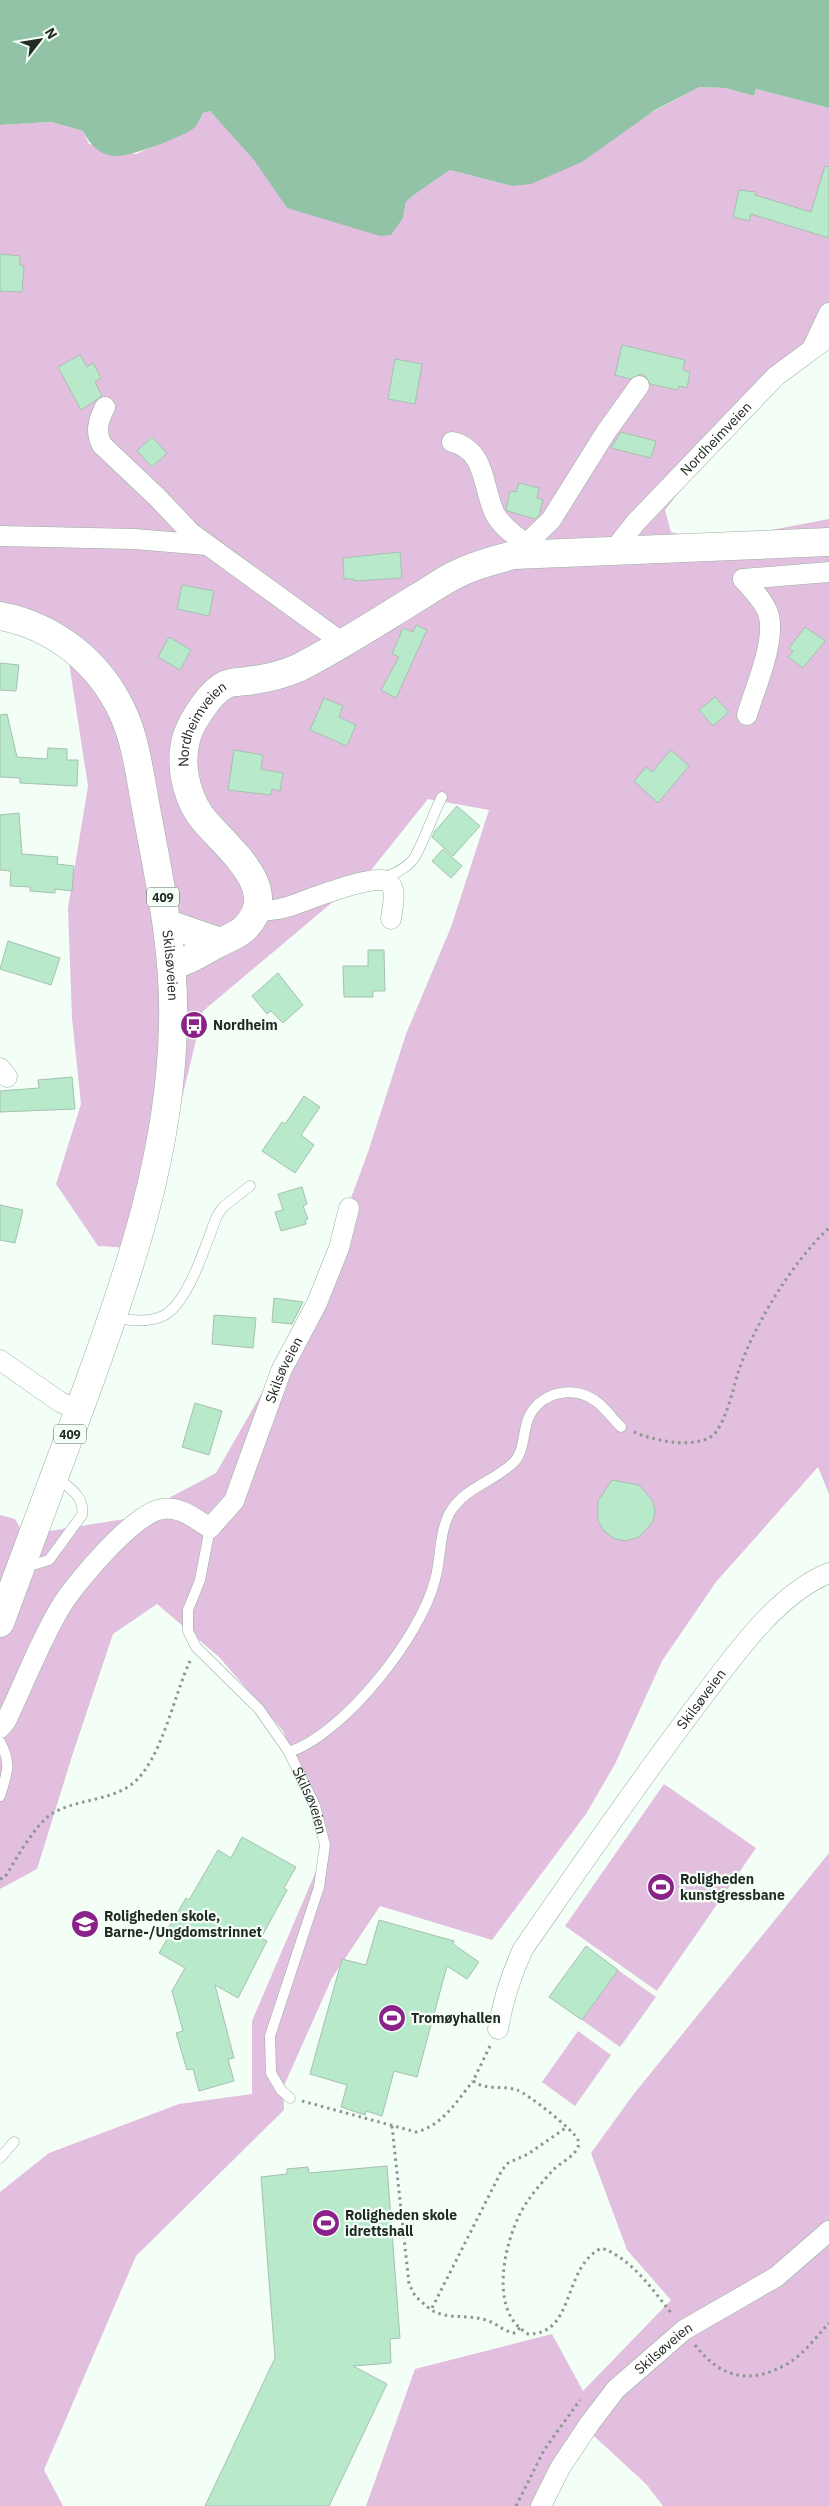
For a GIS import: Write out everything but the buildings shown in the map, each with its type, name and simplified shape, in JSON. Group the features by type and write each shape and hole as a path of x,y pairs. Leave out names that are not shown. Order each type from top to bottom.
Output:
{"main road":[{"name":"Nordheimveien","path":"256,910 258,896 256,884 238,857 200,815 190,796 185,777 186,738 192,723 208,700 224,685 267,678 296,668 343,643 456,574 520,549 614,550 829,542"},
{"name":"Skilsøveien","path":"0,616 37,627 72,647 106,683 123,713 139,769 168,924 172,965 173,1024 169,1091 158,1155 139,1236 113,1318 0,1623"},
{"path":"172,965 186,962 246,927 256,910"},
{"path":"168,924 220,942"}],"street":[{"path":"812,348 829,313"},
{"name":"Nordheimveien","path":"614,550 636,522 776,376 829,337"},
{"path":"452,442 462,444 475,455 484,472 491,504 496,516 520,549 551,520 639,386"},
{"path":"105,407 100,418 97,436 102,446 158,498 191,533 343,643"},
{"path":"0,536 134,539 207,545"},
{"path":"747,715 772,633 768,613 753,590 743,579 829,572"},
{"path":"256,910 285,908 353,885 381,879 388,882 394,891 391,919"},
{"name":"Skilsøveien","path":"210,1528 234,1500 281,1371 317,1303 340,1248 349,1208"},
{"path":"0,1360 60,1402 79,1410"},
{"path":"0,1728 6,1721 60,1607 102,1554 135,1524 161,1508 181,1510 210,1528"},
{"name":"Skilsøveien","path":"498,2029 502,2003 511,1974 524,1949 645,1774 707,1692 776,1608 814,1579 829,1573"},
{"name":"Skilsøveien","path":"541,2506 560,2468 616,2388 684,2330 776,2277 829,2230"}],"lane":[{"path":"381,879 399,872 414,860 432,815 442,797"},
{"path":"113,1318 152,1319 162,1316 177,1305 217,1216 223,1207 250,1186"},
{"path":"289,1752 304,1747 324,1732 358,1701 397,1656 421,1617 430,1596 448,1515 456,1503 467,1494 514,1462 519,1453 528,1418 541,1400 555,1394 568,1392 583,1395 597,1402 621,1427"},
{"path":"23,1562 36,1564 49,1560 82,1515 83,1506 80,1499 54,1475"},
{"name":"Skilsøveien","path":"210,1528 200,1580 188,1610 188,1631 196,1647 259,1709 289,1752 315,1806 325,1845 319,1887 270,2036 271,2074 281,2090 290,2098"},
{"path":"0,1742 8,1756 6,1777 0,1796"},
{"path":"0,2158 14,2142"}],"path":[{"path":"621,1427 644,1436 682,1442 702,1441 714,1434 726,1413 738,1372 755,1332 794,1270 816,1240 829,1228"},
{"path":"0,1879 5,1876 33,1835 52,1814 62,1809 99,1799 132,1784 153,1760 178,1685 196,1647"},
{"path":"290,2098 416,2132 427,2130 438,2122 473,2081 498,2029"},
{"path":"473,2081 489,2088 504,2087 518,2091 567,2126 579,2142 573,2154 554,2169 528,2200 509,2237 503,2271 506,2304 515,2324 528,2334 546,2331 558,2320 583,2262 591,2253 602,2248 618,2254 638,2273 707,2362 724,2372 744,2376 764,2374 788,2364 829,2323"},
{"path":"392,2126 409,2284 415,2296 442,2317 485,2319 506,2332 514,2334 520,2328"},
{"path":"431,2310 502,2170 508,2163 528,2154 567,2126"}],"shaded area":[{"path":"0,0 829,0 829,108 756,89 754,96 725,88 700,87 655,110 582,162 531,184 512,186 450,170 411,197 406,202 403,218 391,235 380,236 287,208 254,160 210,111 203,113 193,129 186,133 154,147 120,156 108,155 98,150 91,144 83,131 51,122 0,125"},
{"path":"700,87 725,88 754,96 756,89 829,108 829,335 741,413 665,510 671,532 709,542 829,519 829,1494 818,1467 716,1582 662,1661 615,1764 586,1814 492,1940 380,1906 332,1978 283,2088 284,2110 136,2256 44,2470 63,2506 0,2506 0,2192 49,2153 179,2104 252,2094 252,2021 328,1843 283,1731 219,1657 157,1604 113,1634 37,1869 0,1889 0,1515 15,1519 24,1535 131,1518 216,1473 276,1368 328,1260 368,1152 406,1034 451,927 489,810 428,799 372,869 203,1011 174,1131 131,1248 98,1246 56,1184 81,1104 72,1018 68,908 88,786 69,663 15,616 0,616 0,125 51,122 83,131 89,144 136,154 192,129 200,121 203,113 210,111 255,160 287,208 403,218 406,202 450,170 512,186"},
{"name":"Roligheden kunstgressbane","path":"664,1784 756,1848 657,1991 565,1926"},
{"path":"829,1853 829,2506 663,2506 646,2484 581,2424 544,2506 366,2506 415,2369 552,2334 583,2391 671,2300 627,2250 591,2153 633,2095"},
{"path":"618,1970 656,1997 620,2047 582,2020"},
{"path":"578,2031 611,2055 575,2106 542,2082"}],"place":[{"name":"Nordheim","path":"194,1025"},
{"name":"Roligheden kunstgressbane","path":"661,1887"},
{"name":"Roligheden skole, Barne-/Ungdomstrinnet","path":"85,1924"},
{"name":"Tromøyhallen","path":"392,2018"},
{"name":"Roligheden skole idrettshall","path":"326,2223"}]}
